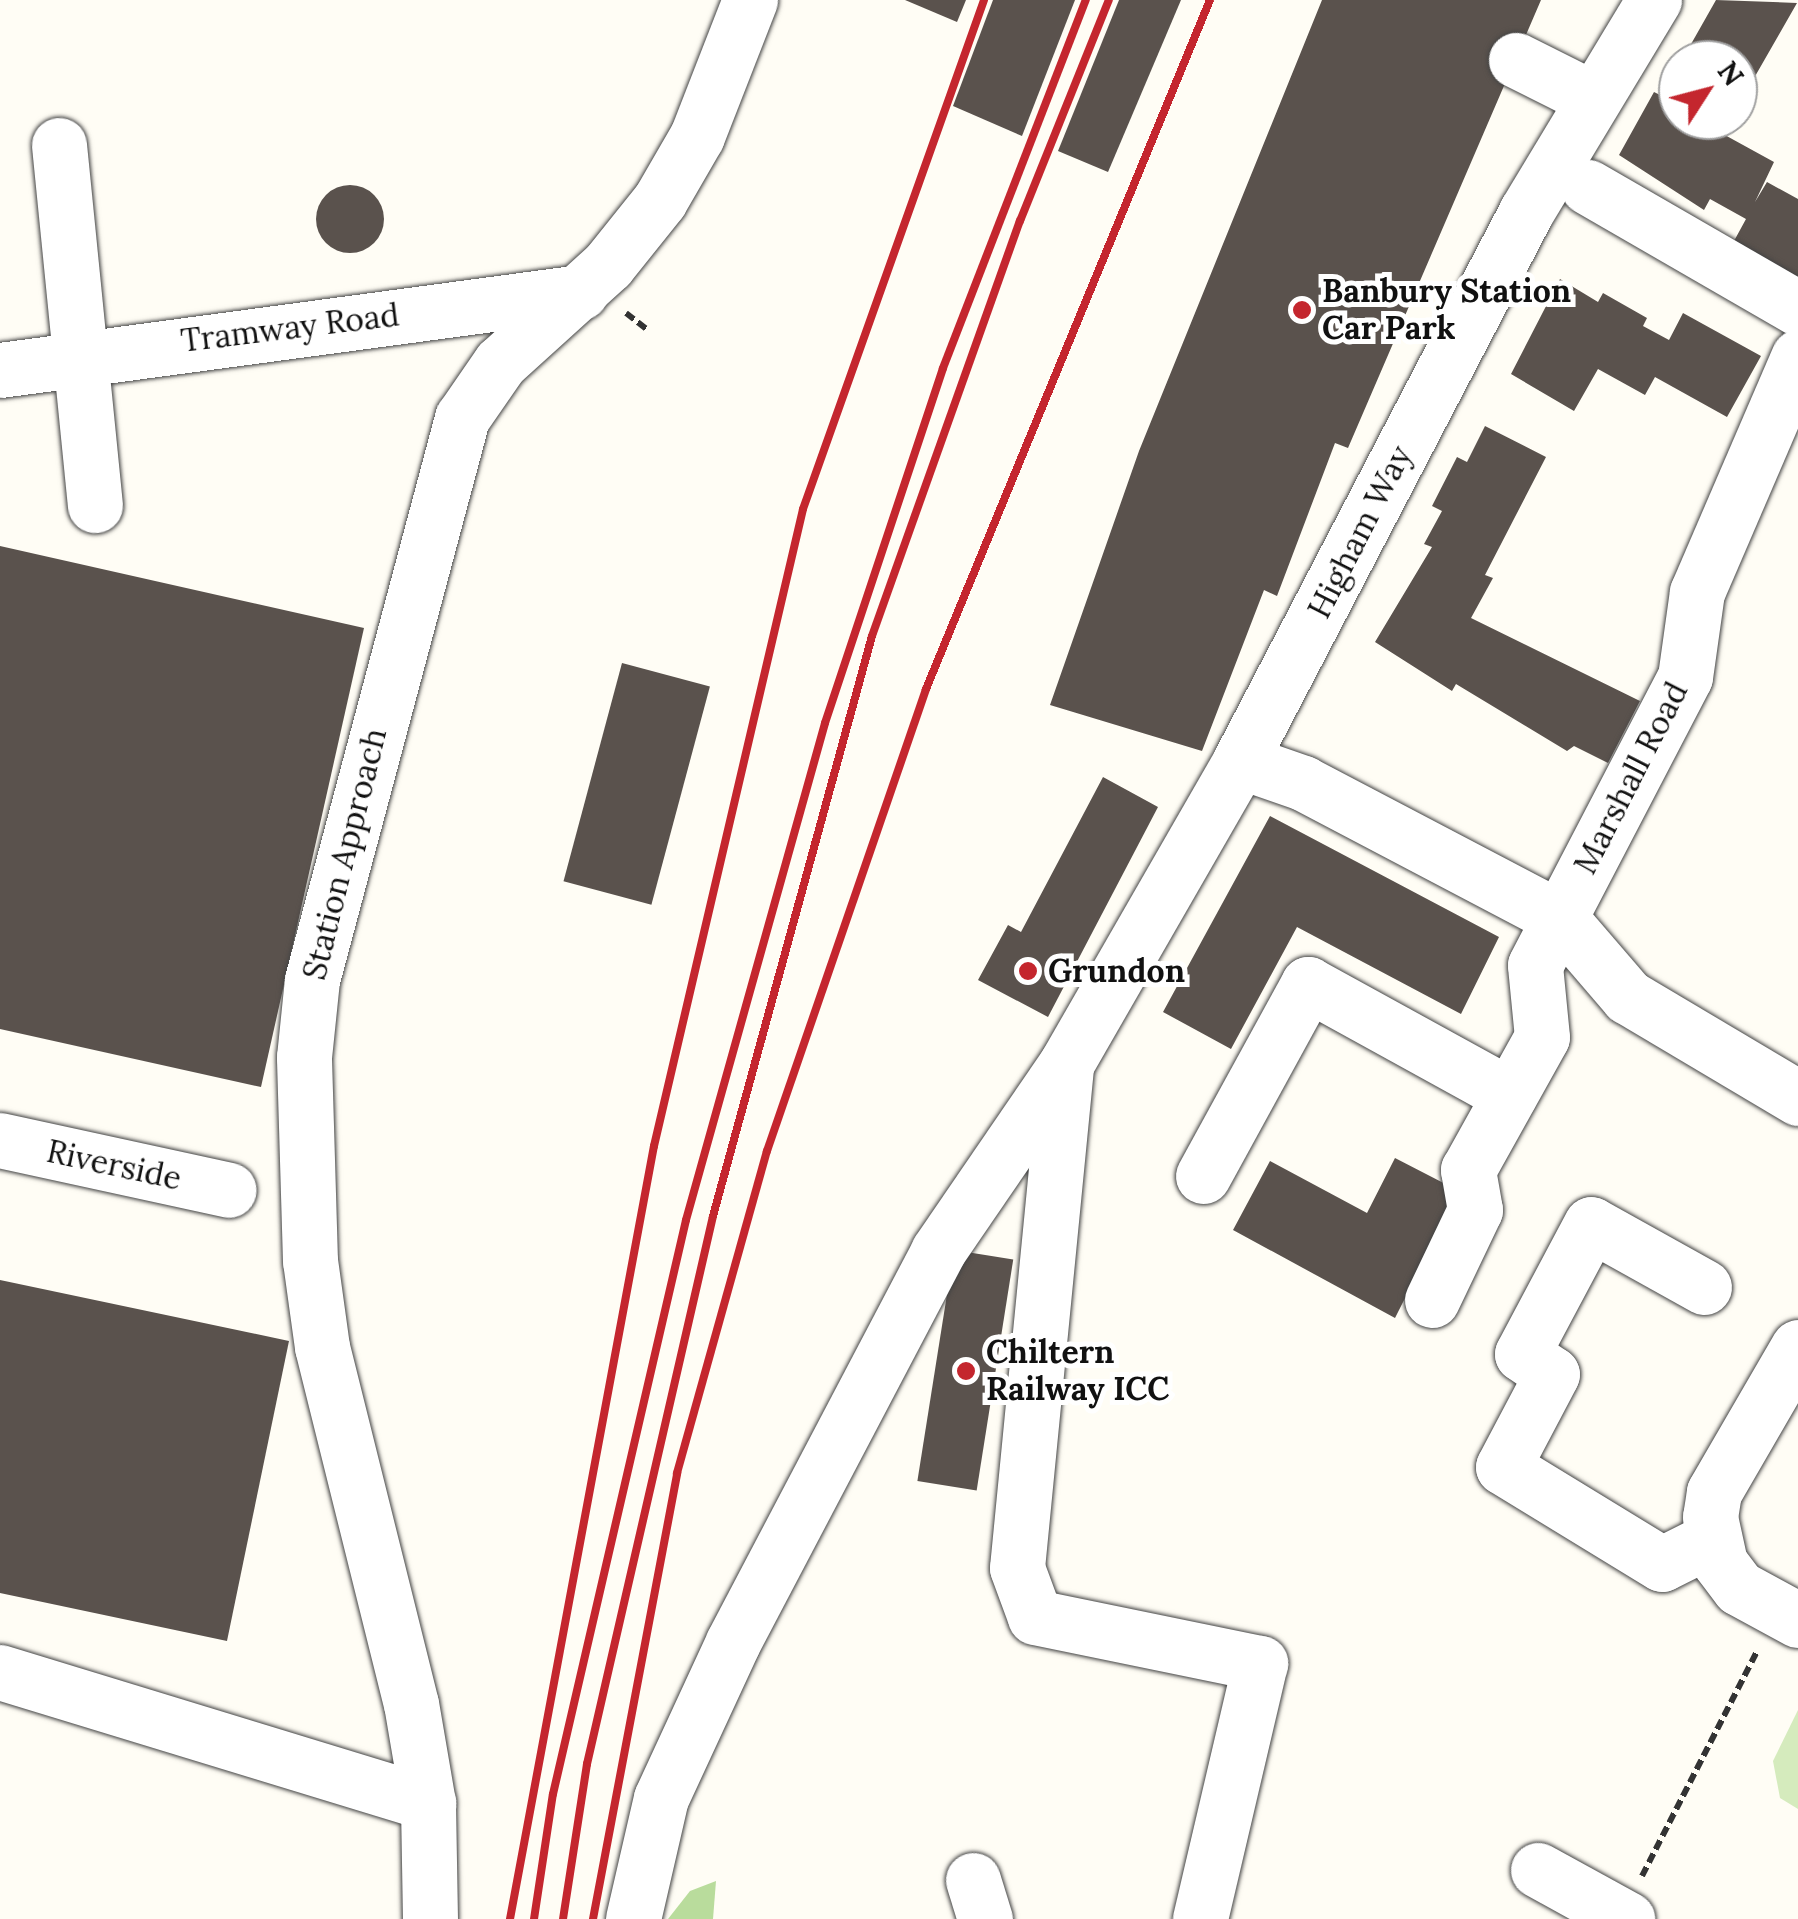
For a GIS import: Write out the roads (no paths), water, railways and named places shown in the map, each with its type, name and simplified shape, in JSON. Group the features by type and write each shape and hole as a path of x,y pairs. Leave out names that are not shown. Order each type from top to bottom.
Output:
{"street":[{"name":"Station Approach","path":"430,1919 428,1803 388,1601 322,1346 303,1182 304,1057 328,902 449,454 477,391 581,292 640,228 678,170 750,0"},
{"name":"Higham Way","path":"632,1919 660,1798 733,1642 938,1251 1066,1064 1240,761 1517,229 1654,0"},
{"path":"1516,60 1592,98"},
{"path":"59,144 96,505"},
{"path":"1588,186 1798,308"},
{"name":"Tramway Road","path":"0,370 581,292"},
{"name":"Marshall Road","path":"1432,1300 1475,1210 1468,1170 1542,1037 1535,966 1685,677 1676,635 1798,357"},
{"path":"1240,761 1302,784 1560,918 1628,997 1798,1098"},
{"path":"1203,1176 1308,984 1510,1095"},
{"path":"1066,1064 1017,1568 1036,1617 1260,1663 1200,1919"},
{"name":"Riverside","path":"0,1140 229,1190"},
{"path":"1704,1287 1591,1224 1522,1354 1552,1374 1503,1468 1662,1564 1714,1538"},
{"path":"1788,1615 1739,1588 1720,1563 1714,1538 1714,1492 1798,1347"},
{"path":"0,1672 428,1803"},
{"path":"1538,1870 1624,1917"}],"railway":[{"path":"510,1919 654,1146 803,509 984,0"},
{"path":"534,1919 553,1794 686,1220 825,723 943,368 1086,0"},
{"path":"563,1919 587,1764 713,1216 872,636 1020,221 1109,0"},
{"path":"593,1919 677,1473 767,1151 926,689 1210,0"}],"place":[{"name":"Banbury Station Car Park","path":"1302,310"},
{"name":"Grundon","path":"1028,971"},
{"name":"Chiltern Railway ICC","path":"966,1371"}]}
